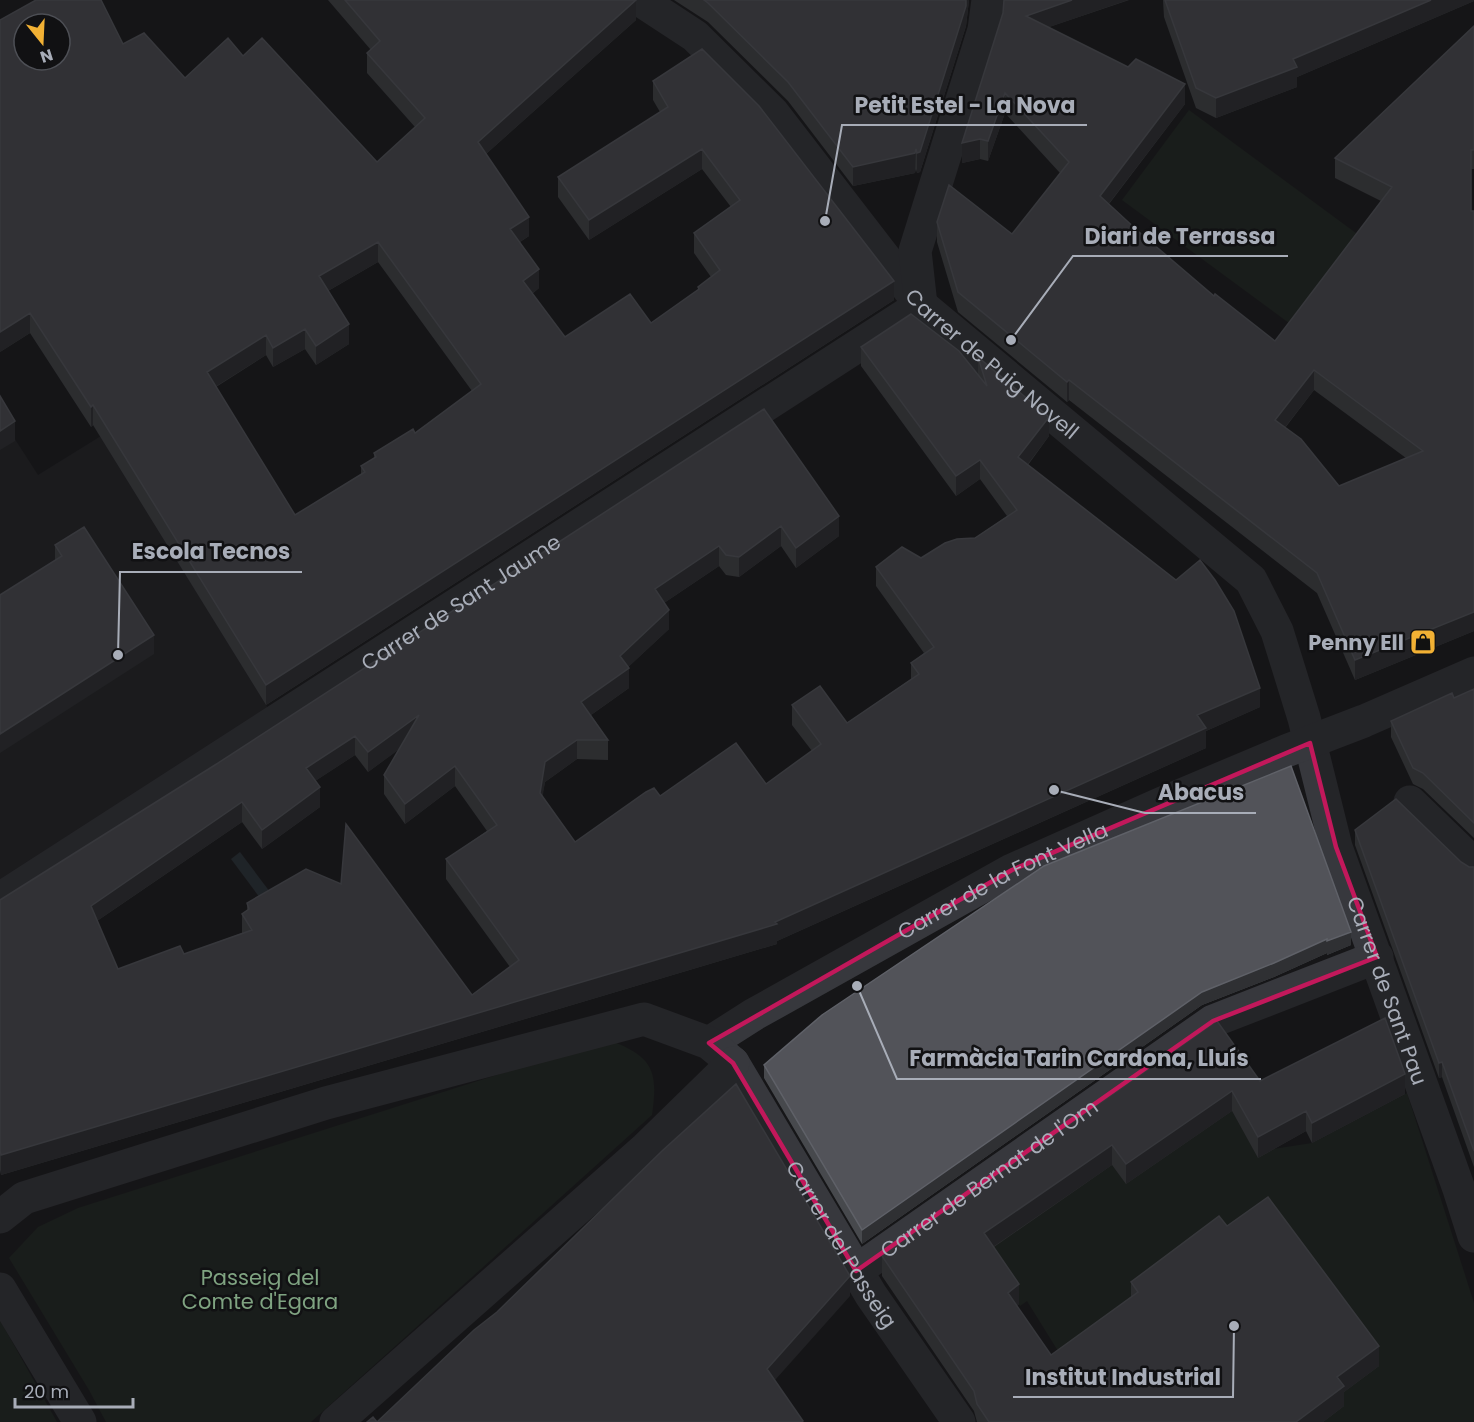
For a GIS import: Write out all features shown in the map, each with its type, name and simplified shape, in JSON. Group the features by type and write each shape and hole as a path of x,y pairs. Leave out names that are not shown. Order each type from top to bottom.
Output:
{"street":[{"name":"Carrer de Puig Novell","path":"640,0 695,36 773,112 921,305 1251,580 1277,631 1310,743"},
{"path":"921,305 915,251 984,30 988,0"},
{"name":"Carrer de Sant Jaume","path":"0,899 921,305"},
{"name":"Carrer de la Font Vella","path":"721,1053 753,1015 1012,870 1160,804 1474,674"},
{"name":"Carrer de Sant Pau","path":"1310,743 1327,803 1336,847 1377,957 1474,1236"},
{"path":"1410,802 1474,864"},
{"name":"Carrer de Bernat de l'Om","path":"856,1271 1213,1021 1377,957"},
{"path":"0,1217 24,1198 315,1106 644,1019 721,1053 646,1148 336,1422"},
{"name":"Carrer del Passeig","path":"721,1053 856,1271 959,1422"},
{"path":"0,1290 80,1422"}],"highlighted area":[{"path":"1310,743 1336,847 1377,957 1213,1021 856,1271 733,1063 709,1043 1012,870"}],"shaded area":[{"path":"0,416 38,475 101,436 271,713 0,889"},
{"path":"240,852 276,900 266,906 231,859"}],"green space":[{"path":"1189,110 1360,236 1293,326 1122,200"},
{"name":"Passeig del Comte d'Egara","path":"614,1042 638,1054 650,1069 654,1088 652,1115 311,1422 106,1422 9,1258 38,1227 78,1208 588,1046"},
{"path":"1407,1093 1474,1303 1474,1422 1102,1422 1027,1301 1020,1306 984,1253 1112,1165 1126,1183 1232,1111 1258,1157 1273,1149 1312,1143"},
{"path":"0,1320 57,1422 0,1422"}],"building":[{"path":"36,0 101,0 123,44 144,33 185,78 228,38 243,56 262,38 377,162 425,118 367,53 380,41 345,0 636,0 478,142 529,217 510,229 539,269 523,281 565,337 630,294 651,323 699,289 698,287 720,270 694,233 740,200 702,149 589,220 558,177 668,107 653,81 702,49 759,106 894,281 266,685 93,405 91,407 30,313 0,332 0,20 12,13 12,72 72,72 72,12 14,12","holes":["378,242 481,384 415,433 413,429 374,453 376,457 361,466 365,472 295,515 207,372 266,335 273,348 305,329 316,346 349,324 319,276"]},
{"path":"704,0 966,0 920,152 917,153 916,149 915,153 853,167 788,82"},
{"path":"1004,0 1072,0 1026,16 1128,67 1136,59 1185,84 1100,196 1214,296 1215,294 1275,341 1392,187 1335,158 1474,26 1474,150 1471,150 1471,211 1474,211 1474,612 1355,660 1317,573 1069,380 1067,382 958,292 937,222 949,185 1012,234 1069,162 1005,93 988,141 980,139 962,143 1003,13","holes":["1314,370 1423,451 1339,486 1301,439 1275,420"]},
{"path":"1165,0 1431,0 1293,59 1297,67 1216,98 1196,88"},
{"path":"911,314 959,351 987,386 978,357 1049,417 1018,457 1176,580 1200,560 1234,611 1260,688 1197,715 1206,728 775,922 777,924 1,1155 0,900 215,765 764,409 839,516 796,548 781,526 739,557 726,555 719,546 655,589 669,610 620,656 629,668 581,702 608,740 577,740 545,762 540,793 575,842 646,792 654,788 660,796 736,743 766,784 821,744 792,705 820,686 847,723 919,674 911,663 934,647 876,567 902,547 921,558 945,543 957,539 975,538 1017,510 980,460 956,476 861,347","holes":["419,715 384,775 405,804 455,766 497,825 446,859 519,960 472,995 346,824 341,884 306,869 247,903 249,909 242,914 252,930 184,954 180,946 118,969 91,906 242,802 262,830 320,787 306,768 355,736 368,752"]},
{"path":"0,396 15,421 0,431"},
{"path":"84,527 154,635 0,734 0,595 62,556 55,545"},
{"path":"1474,689 1474,823 1423,773 1413,768 1391,721 1452,693 1454,698"},
{"path":"1291,766 1351,932 1327,941 1327,939 1202,992 862,1230 764,1065 822,1015 1044,866"},
{"path":"1396,799 1461,862 1474,867 1474,1151 1442,1062 1439,1063 1355,830"},
{"path":"1385,1018 1405,1074 1312,1123 1306,1111 1258,1137 1232,1091 1126,1164 1112,1145 984,1233 1019,1284 1008,1293 1051,1355 1138,1292 1131,1282 1219,1216 1227,1226 1268,1197 1379,1346 1337,1377 1344,1386 1296,1422 989,1422 977,1404 974,1391 882,1256 1217,1021 1260,1081"},
{"path":"736,1084 850,1276 767,1369 802,1422 377,1422 474,1330 497,1312 662,1151"},
{"path":"373,1417 377,1422 367,1422"}],"place":[{"name":"Petit Estel - La Nova","path":"825,221"},
{"name":"Diari de Terrassa","path":"1011,340"},
{"name":"Penny Ell","path":"1423,642"},
{"name":"Escola Tecnos","path":"118,655"},
{"name":"Abacus","path":"1054,790"},
{"name":"Farmàcia Tarin Cardona, Lluís","path":"857,986"},
{"name":"Institut Industrial","path":"1234,1326"}]}
